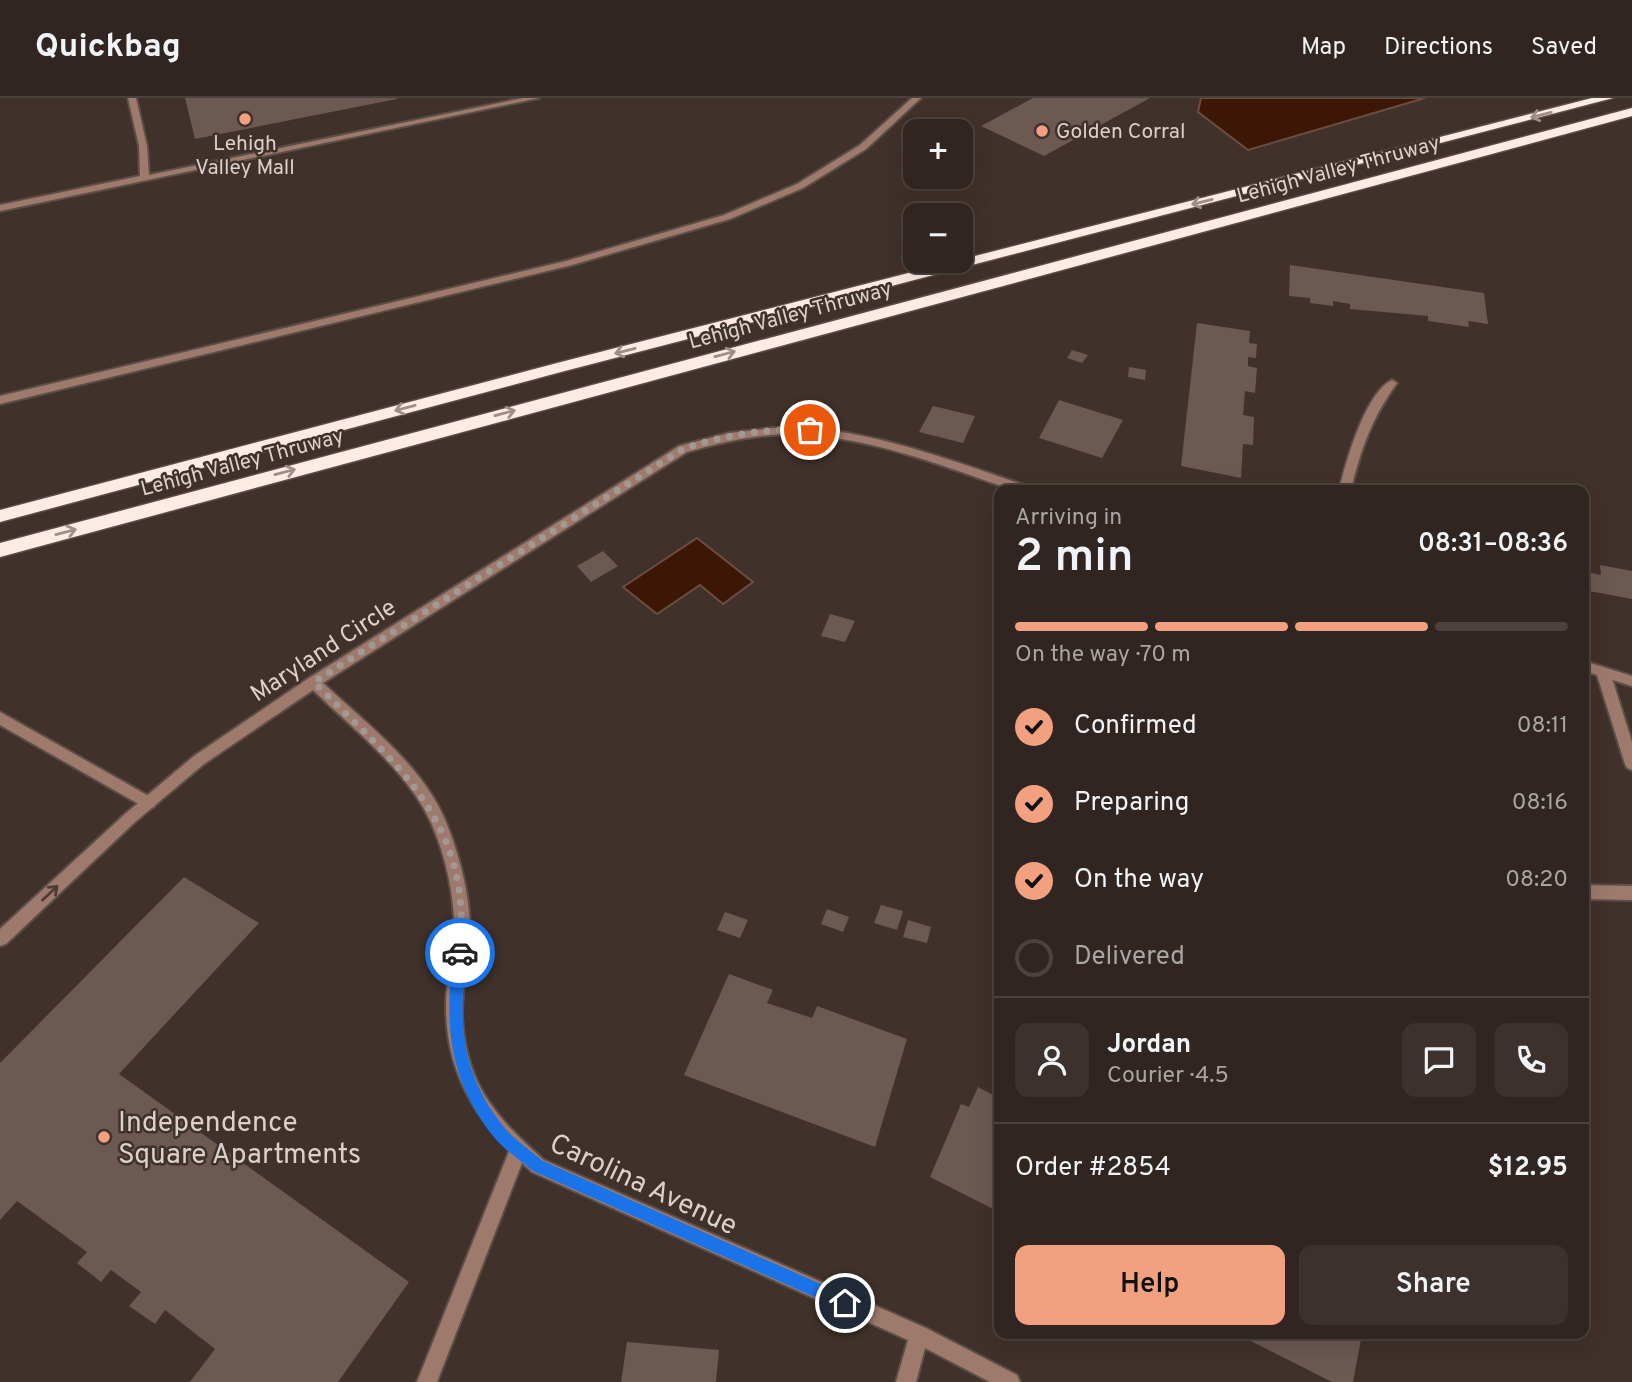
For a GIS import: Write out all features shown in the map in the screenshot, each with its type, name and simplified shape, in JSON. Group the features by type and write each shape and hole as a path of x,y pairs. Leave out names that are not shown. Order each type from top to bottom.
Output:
{"highway":[{"name":"Lehigh Valley Thruway","path":"0,516 556,368 1607,98"},
{"name":"Lehigh Valley Thruway","path":"0,550 1632,112"}],"street":[{"path":"132,98 143,146 145,178"},
{"path":"0,208 535,98"},
{"path":"0,400 569,263 727,218 800,187 863,147 917,98"},
{"path":"1346,485 1360,430 1378,399 1392,383"},
{"name":"Maryland Circle","path":"0,939 199,760 314,682 683,449 714,438 755,432 827,431 864,439 1010,485"},
{"path":"1589,668 1632,681"},
{"path":"1603,672 1632,764"},
{"name":"Carolina Avenue","path":"314,682 414,783 439,822 457,878 462,931 454,1003 458,1051 472,1091 499,1132 538,1166 919,1335 1010,1382"},
{"path":"0,718 149,803"},
{"path":"1589,892 1632,893"},
{"path":"427,1382 519,1150"},
{"path":"906,1382 919,1335"}],"shaded area":[{"path":"1201,98 1425,98 1248,150 1198,112"},
{"path":"697,538 753,582 723,604 700,585 657,614 623,587"}],"building":[{"name":"Lehigh Valley Mall","path":"185,98 397,98 397,99 195,139"},
{"name":"Golden Corral","path":"1033,98 1150,98 1044,156 981,126"},
{"path":"1290,265 1484,293 1488,324 1468,321 1469,327 1428,321 1428,316 1350,309 1350,304 1333,301 1333,306 1310,303 1310,298 1289,296"},
{"path":"1197,323 1250,331 1249,343 1257,344 1256,358 1248,357 1248,366 1257,368 1255,393 1245,391 1243,415 1254,417 1253,445 1243,444 1241,478 1181,466"},
{"path":"1072,350 1088,355 1082,363 1067,358"},
{"path":"1129,367 1146,370 1145,380 1128,377"},
{"path":"1059,400 1123,420 1102,458 1039,438"},
{"path":"933,406 975,416 963,443 919,432"},
{"path":"603,551 618,566 591,582 577,566"},
{"path":"1600,565 1632,571 1632,599 1589,591 1589,572 1601,575"},
{"path":"830,614 855,621 845,642 821,636"},
{"name":"Independence Square Apartments","path":"184,877 259,923 119,1074 409,1282 338,1382 190,1382 215,1349 165,1310 155,1324 129,1306 141,1292 111,1270 101,1282 77,1263 87,1252 17,1201 0,1220 0,1063"},
{"path":"881,905 903,911 897,930 874,923"},
{"path":"827,909 849,917 843,932 821,924"},
{"path":"725,912 748,920 740,938 717,930"},
{"path":"908,920 931,927 927,943 903,937"},
{"path":"729,974 773,990 767,1003 812,1018 817,1006 907,1039 875,1147 684,1075"},
{"path":"978,1087 994,1095 994,1209 930,1177 961,1104 969,1107"},
{"path":"1247,1339 1361,1339 1353,1382 1332,1382"},
{"path":"627,1342 719,1350 716,1382 621,1382"}],"way so far":[{"path":"460,953 462,931 457,878 439,822 414,783 314,682 683,449 714,438 755,432 810,430"}],"place":[{"name":"Lehigh Valley Mall","path":"245,119"},
{"name":"Golden Corral","path":"1042,131"},
{"name":"Independence Square Apartments","path":"104,1137"}],"route":[{"path":"460,953 454,1003 458,1051 472,1091 499,1132 538,1166 845,1303"}]}
